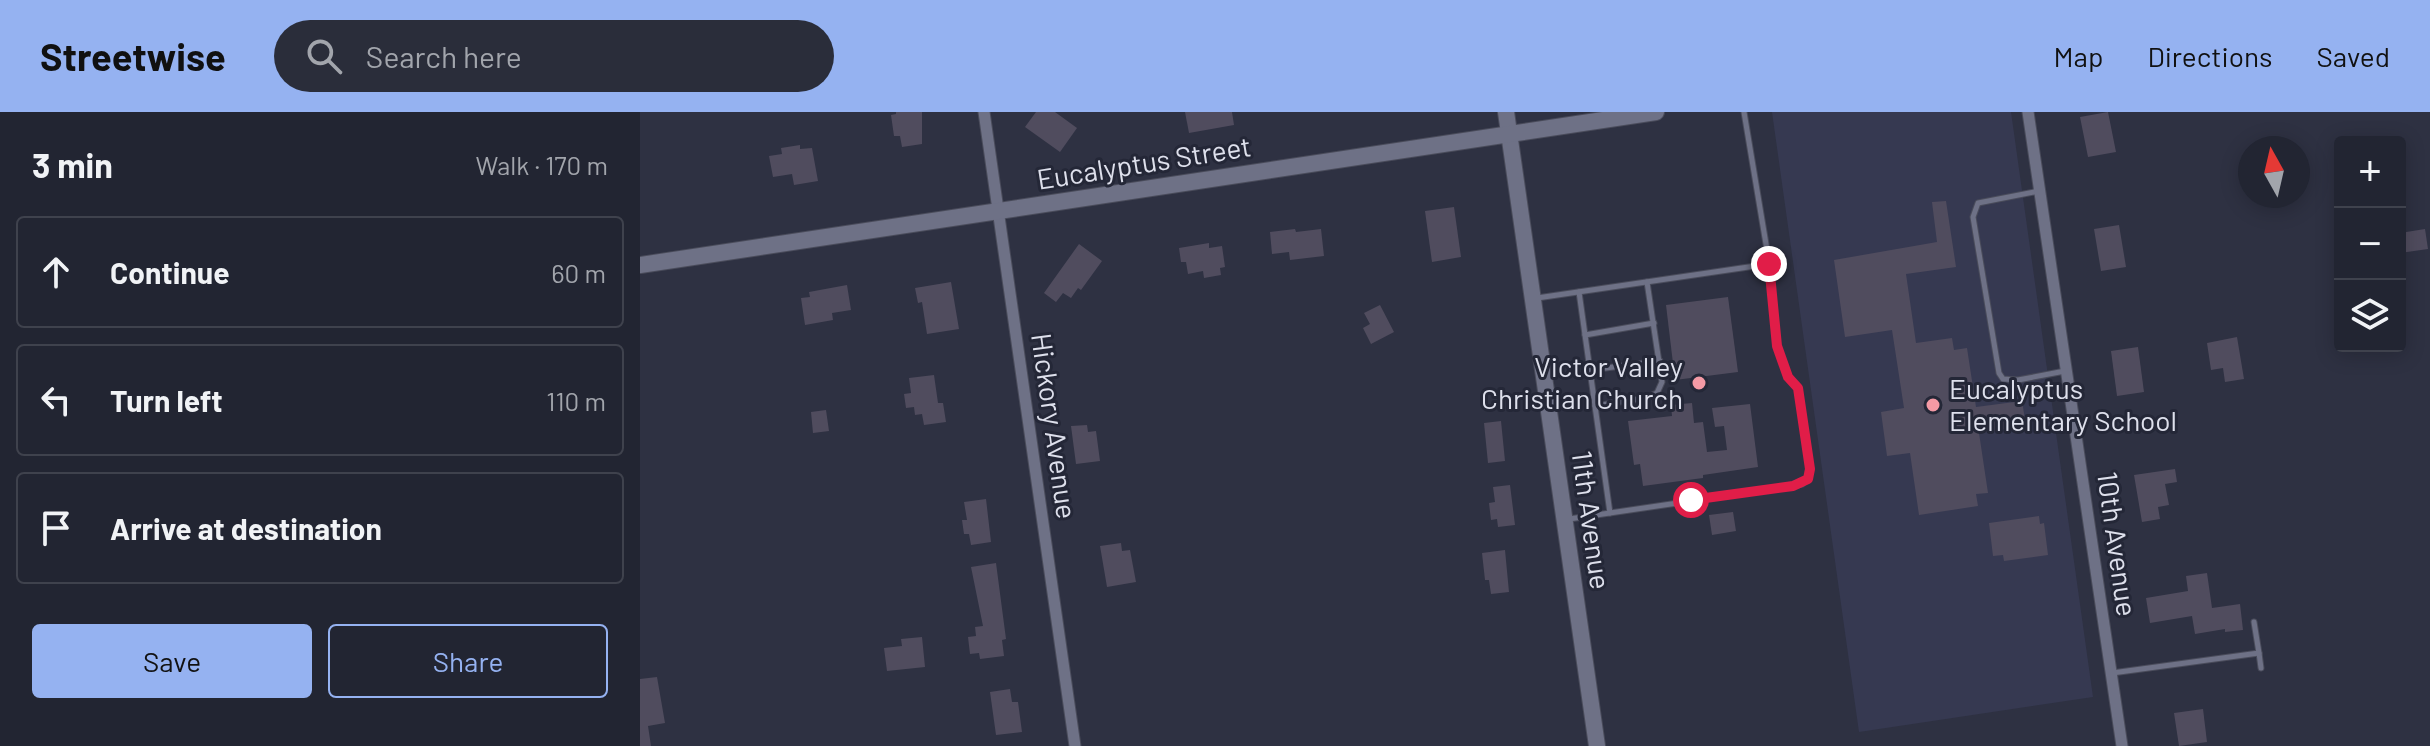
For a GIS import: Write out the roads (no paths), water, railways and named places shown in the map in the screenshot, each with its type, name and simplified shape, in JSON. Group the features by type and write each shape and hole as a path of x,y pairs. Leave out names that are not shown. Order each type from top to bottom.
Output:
{"main road":[{"name":"11th Avenue","path":"1506,112 1597,746"},
{"name":"Eucalyptus Street","path":"640,265 1656,112"}],"street":[{"name":"Hickory Avenue","path":"984,112 1075,746"},
{"name":"10th Avenue","path":"2028,112 2122,746"}],"lane":[{"path":"1564,520 1793,486 1808,479 1810,469 1798,388 1788,377 1777,346 1769,264 1744,112"},
{"path":"2040,191 1978,203 1973,217 1999,373 2003,379 2018,380 2067,371"},
{"path":"1533,298 1769,264"},
{"path":"1595,406 1646,398 1657,393 1662,382 1647,282"},
{"path":"1579,292 1610,513"},
{"path":"1585,335 1654,323"},
{"path":"1590,370 1660,361"},
{"path":"2254,622 2261,668"},
{"path":"2111,673 2259,653"}],"place":[{"name":"Victor Valley Christian Church","path":"1699,383"},
{"name":"Eucalyptus Elementary School","path":"1933,405"}]}
